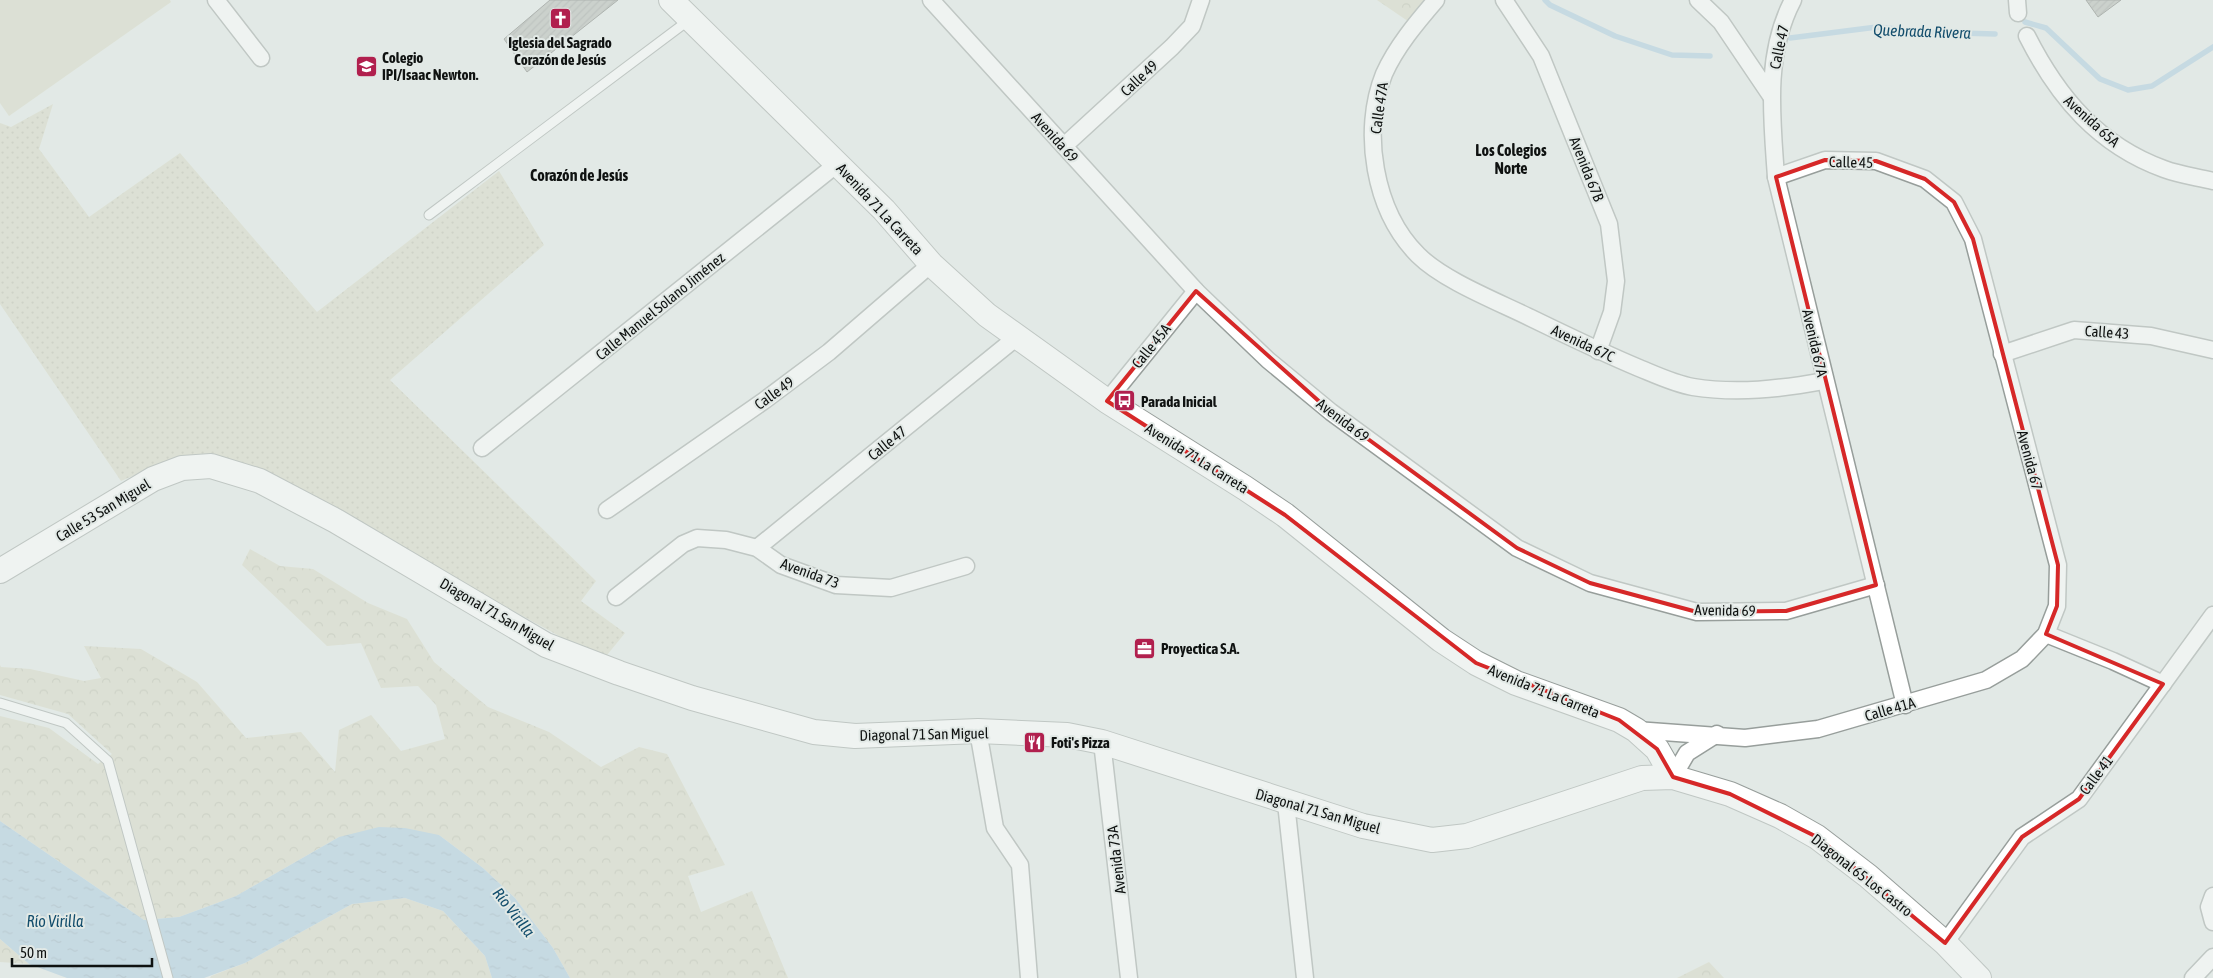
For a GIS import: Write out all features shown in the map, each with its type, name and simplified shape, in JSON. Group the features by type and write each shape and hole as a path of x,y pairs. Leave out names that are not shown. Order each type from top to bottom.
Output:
{"main road":[{"name":"Avenida 71 La Carreta","path":"671,0 884,210 931,264 987,315 1107,402 1285,515 1441,640 1476,663 1516,682 1619,720 1636,730 1657,749 1672,777"},
{"name":"Calle 53 San Miguel","path":"0,571 153,479 182,468 211,466"},
{"name":"Diagonal 71 San Miguel","path":"211,466 260,481 336,521 546,645 692,698 814,732 855,736 978,731 1067,735 1102,742 1286,803 1364,826 1432,840 1468,836 1642,778 1672,777"},
{"name":"Diagonal 65 Los Castro","path":"1672,777 1730,794 1780,816 1817,837 1868,876 1945,943 1979,978"}],"street":[{"path":"216,0 261,58"},
{"name":"Avenida 69","path":"931,0 1196,292 1268,360 1331,412 1517,548 1590,583 1697,612 1786,610 1876,585"},
{"name":"Calle 49","path":"1064,146 1172,47 1192,26 1200,0"},
{"name":"Calle 47A","path":"1384,201 1376,168 1374,130 1377,102 1384,75 1402,43 1436,0"},
{"name":"Avenida 67B","path":"1504,0 1541,56 1609,224 1616,281 1612,312 1598,351"},
{"path":"1698,0 1721,22 1771,96"},
{"name":"Calle 47","path":"1771,96 1775,53 1793,0"},
{"name":"Avenida 65A","path":"2027,36 2042,65 2062,95 2095,129 2126,152 2165,170 2213,181"},
{"name":"Avenida 67A","path":"1771,96 1776,177 1824,381 1905,705"},
{"name":"Calle 45","path":"1776,177 1825,160 1842,160 1876,161 1925,180"},
{"name":"Calle Manuel Solano Jiménez","path":"482,448 838,164"},
{"name":"Avenida 67","path":"1925,180 1954,202 1973,239 2058,565 2057,606 2046,634"},
{"name":"Avenida 67C","path":"1384,201 1395,226 1418,255 1449,276 1598,351 1691,387 1726,391 1773,390 1824,381"},
{"name":"Calle 49","path":"607,510 765,400 829,352 931,264"},
{"name":"Calle 45A","path":"1107,402 1196,292"},
{"name":"Calle 43","path":"2002,354 2074,330 2151,336 2213,350"},
{"name":"Calle 47","path":"758,548 1017,337"},
{"name":"Avenida 73","path":"616,597 682,544 697,538 726,540 758,548 781,565 836,585 891,588 966,566"},
{"name":"Calle 41","path":"1945,943 2022,837 2079,799 2213,615"},
{"path":"2046,634 2113,661 2163,684"},
{"name":"Calle 41A","path":"1636,730 1717,734 1745,738 1818,728 1905,705 1986,680 2022,659 2046,634"},
{"path":"978,731 995,828 1020,865 1029,978"},
{"path":"1672,777 1687,753 1717,734"},
{"name":"Avenida 73A","path":"1102,742 1129,978"},
{"path":"1286,803 1305,978"},
{"path":"2213,896 2209,907 2213,922"},
{"path":"2193,978 2213,957"}],"lane":[{"path":"429,215 690,19"},
{"path":"0,703 66,722 108,761 168,978"}],"highlighted area":[{"path":"1825,160 1876,161 1925,179 1954,202 1973,239 2058,565 2057,606 2046,634 2163,684 2079,799 2022,837 1945,943 1817,837 1730,794 1673,777 1657,749 1619,720 1476,663 1285,515 1107,401 1196,291 1331,412 1517,548 1590,583 1697,612 1786,611 1876,585 1776,177"}],"green space":[{"path":"0,0 170,0 171,2 9,116 0,103"},
{"path":"1377,0 1434,0 1415,26"},
{"path":"53,104 39,149 89,217 180,153 317,312 499,171 544,245 390,380 596,581 581,601 625,633 603,660 247,465 168,461 121,481 0,304 0,123 11,127"},
{"path":"250,549 280,566 313,569 368,603 407,619 434,662 488,707 549,732 601,767 639,747 667,754 725,865 688,876 701,912 752,891 788,978 570,978 553,948 515,898 483,868 439,835 339,837 236,896 179,917 144,920 0,821 0,716 49,728 98,764 112,754 68,714 0,695 0,665 1,667 30,669 84,681 101,678 84,646 141,649 197,682 246,738 301,732 335,772 339,730 371,715 401,751 445,739 436,705 418,686 381,688 361,643 327,646 242,565"},
{"path":"405,898 443,911 485,956 492,978 210,978 245,963 352,904"},
{"path":"0,939 29,964 0,962"},
{"path":"1709,962 1724,978 1677,978"}],"water":[{"name":"Río Virilla","path":"0,821 144,920 179,917 236,896 339,837 379,827 405,828 439,835 483,868 515,898 553,948 570,978 492,978 485,956 443,911 405,898 352,904 245,963 204,978 67,978 29,964 0,939"}],"building":[{"name":"Iglesia del Sagrado Corazón de Jesús","path":"550,0 618,0 527,72 504,39"},
{"path":"2086,0 2121,0 2098,17"}],"waterway":[{"name":"Quebrada Rivera","path":"1545,0 1550,5 1615,36 1672,55 1710,56"},
{"name":"Quebrada Rivera","path":"2025,22 2046,28 2100,79 2128,90 2152,86 2213,47"},
{"name":"Quebrada Rivera","path":"1790,38 1877,27 1927,32 1995,34"}],"place":[{"name":"Iglesia del Sagrado Corazón de Jesús","path":"560,19"},
{"name":"Colegio IPI/Isaac Newton.","path":"366,66"},
{"name":"Parada Inicial","path":"1125,401"},
{"name":"Proyectica S.A.","path":"1145,648"},
{"name":"Foti's Pizza","path":"1035,742"}],"district":[{"name":"Los Colegios Norte","path":"1511,159"},
{"name":"Corazón de Jesús","path":"579,175"}]}
